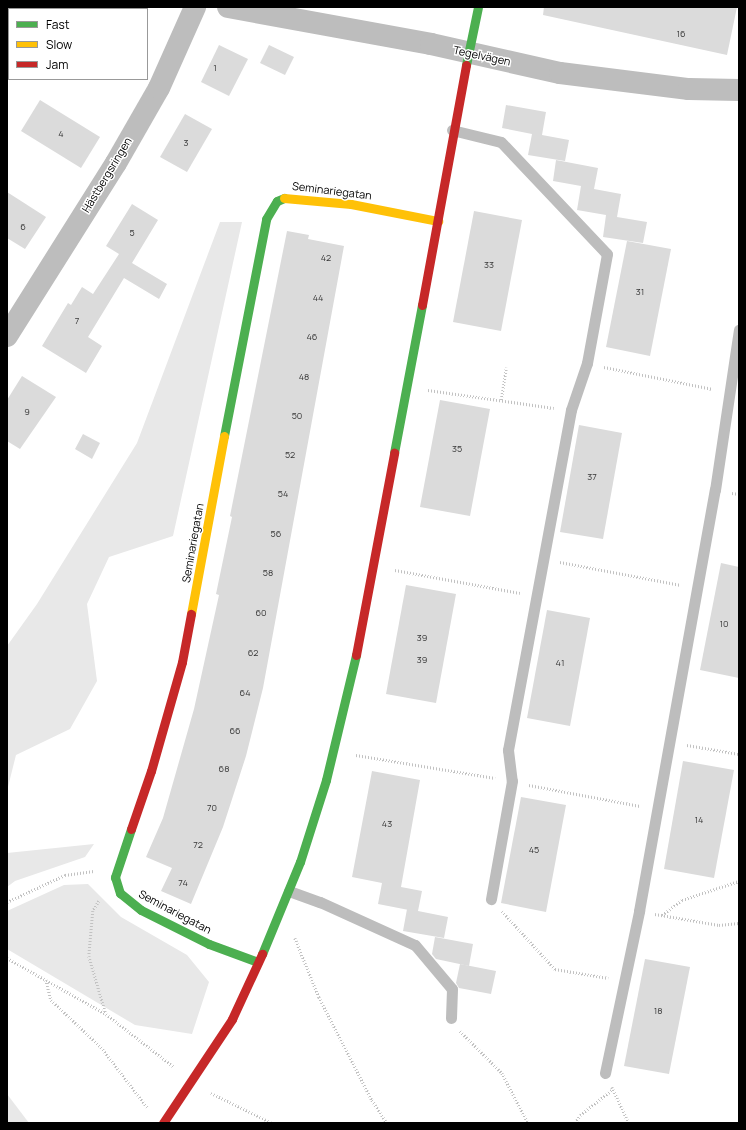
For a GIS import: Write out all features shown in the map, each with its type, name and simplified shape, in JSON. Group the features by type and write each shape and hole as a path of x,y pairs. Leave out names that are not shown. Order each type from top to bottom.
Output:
{"street":[{"name":"Hästbergsringen","path":"7,336 116,163 159,88 195,7"},
{"name":"Tegelvägen","path":"228,7 560,72 610,80 689,88 739,90"},
{"path":"163,1123 232,1019 275,927 326,780 344,711 438,221 452,130 467,53 478,7"},
{"name":"Seminariegatan","path":"258,962 209,944 141,910 117,889 117,871 151,771 182,662 246,309 266,219 277,202 282,198 293,197 351,204 438,221"}],"lane":[{"path":"452,130 501,142 607,254 587,363 571,410 546,559 508,750 512,781 491,899"},
{"path":"605,1073 639,911 731,392 739,330"},
{"path":"288,891 320,902 415,945 452,989 451,1018"}],"path":[{"path":"587,363 731,392"},
{"path":"502,400 506,367"},
{"path":"422,389 571,410"},
{"path":"546,559 697,588"},
{"path":"388,568 538,597"},
{"path":"669,742 739,754"},
{"path":"7,902 65,875 100,870 117,871 93,911 89,956 106,1014"},
{"path":"662,915 682,900 739,881"},
{"path":"491,899 555,969 624,981"},
{"path":"639,911 719,925 739,923"},
{"path":"275,927 294,934 319,997 372,1100 387,1123"},
{"path":"7,958 106,1014 176,1069"},
{"path":"46,980 51,1000 101,1047 150,1112"},
{"path":"451,1018 461,1032 502,1073 528,1123"},
{"path":"605,1073 629,1123"},
{"path":"575,1123 580,1115 613,1089"},
{"path":"211,1093 272,1123"}],"shaded area":[{"path":"220,222 242,222 173,536 109,557 87,604 97,681 70,729 16,755 7,791 7,646 37,604 137,443"},
{"path":"94,844 85,857 15,881 7,887 7,853"},
{"path":"88,884 121,917 187,955 209,982 192,1034 135,1025 7,949 7,911 64,885"},
{"path":"7,1094 29,1123 7,1123"}],"building":[{"path":"544,7 737,7 727,55 543,15"},
{"path":"219,45 248,59 229,96 201,82"},
{"path":"269,45 294,57 285,75 260,63"},
{"path":"40,100 100,137 81,168 21,131"},
{"path":"506,105 546,112 542,135 569,140 565,161 528,155 532,134 502,128"},
{"path":"185,114 212,129 187,172 160,157"},
{"path":"556,160 598,168 594,189 621,194 617,217 647,222 643,243 603,237 606,215 577,210 581,186 553,181"},
{"path":"7,192 46,217 25,249 7,238"},
{"path":"132,204 158,220 132,263 167,284 159,299 124,278 88,337 102,346 86,373 42,346 68,303 71,305 82,287 93,294 119,254 106,246"},
{"path":"474,211 522,220 501,331 453,322"},
{"path":"287,231 309,235 308,239 344,246 263,688 246,756 223,827 191,904 161,891 172,868 146,857 163,818 194,709 219,595 216,594 232,517 230,516"},
{"path":"627,241 671,249 650,356 606,347"},
{"path":"22,376 56,397 20,449 7,441 7,400"},
{"path":"440,400 490,409 470,516 420,507"},
{"path":"579,425 622,433 603,539 560,532"},
{"path":"83,434 100,443 92,459 75,449"},
{"path":"721,563 739,567 739,678 700,670"},
{"path":"406,585 456,594 436,703 386,694"},
{"path":"547,610 590,618 570,726 527,718"},
{"path":"683,761 734,770 714,878 664,869"},
{"path":"372,771 420,780 401,887 422,891 418,911 448,917 444,938 403,931 407,910 378,904 382,883 352,877"},
{"path":"521,797 566,805 546,912 501,903"},
{"path":"435,937 473,944 469,966 436,959 432,954"},
{"path":"645,959 690,967 669,1074 624,1066"},
{"path":"460,964 496,971 491,994 459,988 456,983"}],"traffic: fast":[{"path":"466,65 478,7"},
{"path":"224,436 266,219 277,201 284,198"},
{"path":"394,453 422,305"},
{"path":"262,954 300,862 326,780 356,655"},
{"path":"131,829 115,877 120,893 141,910 209,944 258,962"}],"traffic: slow":[{"path":"284,198 351,204 438,221"},
{"path":"191,614 224,436"}],"traffic: jam":[{"path":"422,305 466,65"},
{"path":"356,655 394,453"},
{"path":"131,829 151,771 182,662 191,614"},
{"path":"163,1123 232,1019 262,954"}]}
